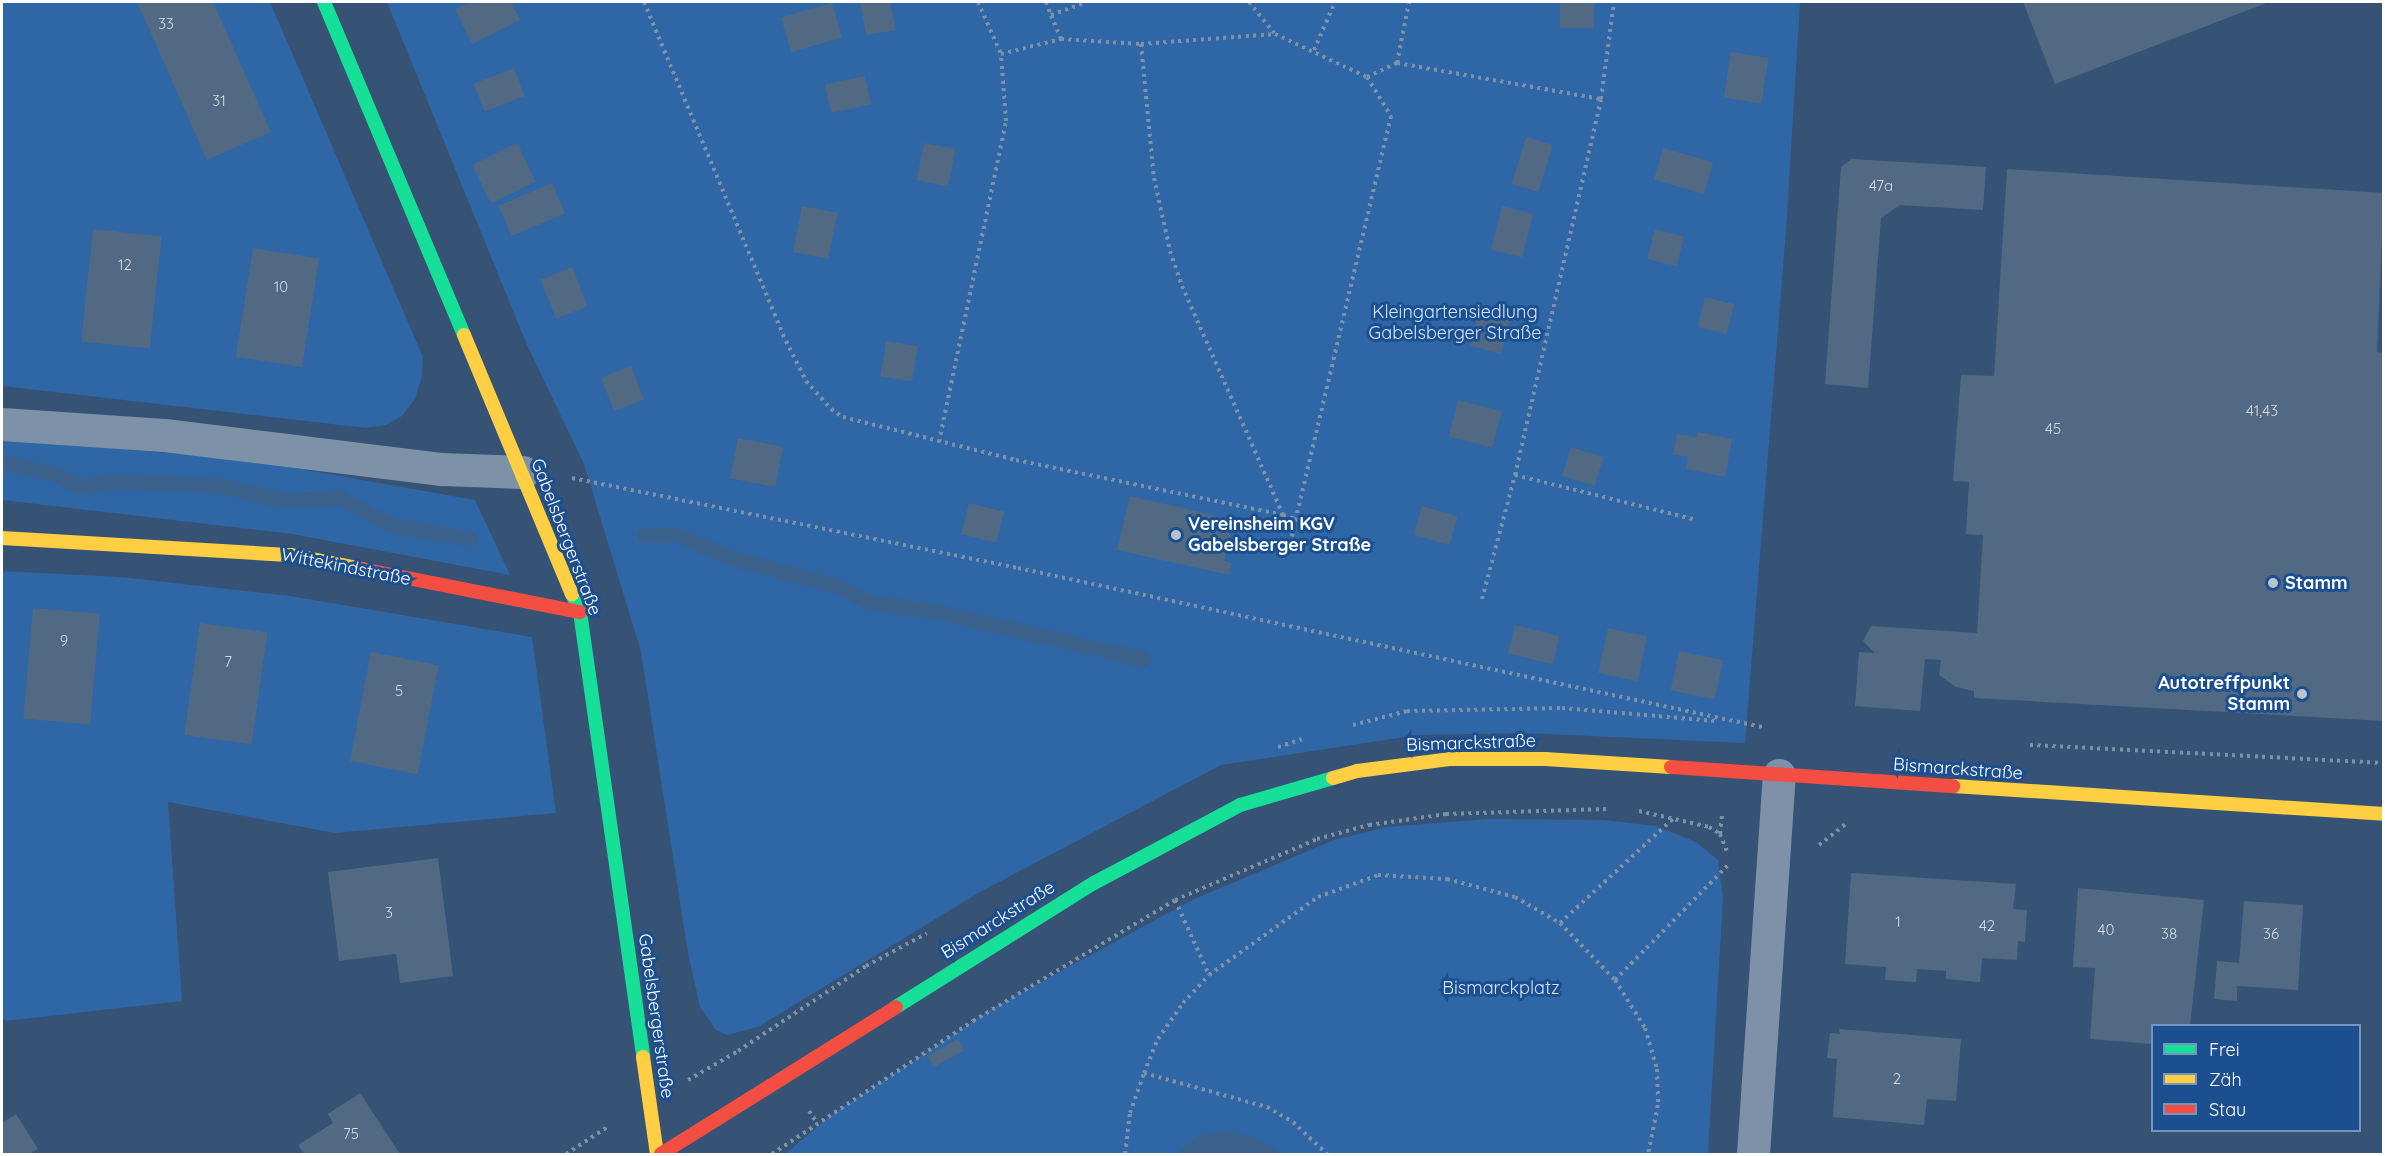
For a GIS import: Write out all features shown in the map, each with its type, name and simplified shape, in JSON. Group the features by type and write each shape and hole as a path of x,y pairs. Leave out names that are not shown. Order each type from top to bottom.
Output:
{"main road":[{"name":"Gabelsbergerstraße","path":"324,2 580,612 657,1155"},
{"name":"Wittekindstraße","path":"2,538 292,555 580,612"},
{"name":"Bismarckstraße","path":"661,1155 1094,883 1250,802 1357,771 1451,759 1545,759 2384,814"}],"street":[{"path":"2,424 164,435 442,469 523,472"},
{"path":"1753,1155 1779,775"}],"path":[{"path":"644,2 806,381 818,398 843,417 939,442 1296,519"},
{"path":"939,442 1006,121 1002,54 978,2"},
{"path":"1046,2 1061,39"},
{"path":"1051,15 1086,2"},
{"path":"1249,2 1275,34"},
{"path":"1314,50 1335,2"},
{"path":"1397,63 1409,2"},
{"path":"1482,598 1515,475 1601,99 1614,2"},
{"path":"1002,54 1061,39 1141,44 1275,34 1314,50 1367,77 1391,116 1288,549"},
{"path":"1141,44 1154,178 1170,250 1182,286 1283,515"},
{"path":"1367,77 1397,63 1601,99"},
{"path":"523,472 604,482 1773,729"},
{"path":"1515,475 1693,519"},
{"path":"2017,744 2384,763"},
{"path":"772,1155 973,1021 1175,900 1317,839 1369,825 1446,814 1617,809"},
{"path":"1616,980 1728,864 1727,846 1720,834 1675,817 1636,810"},
{"path":"1560,923 1675,817"},
{"path":"1125,1155 1130,1113 1158,1039 1209,975 1318,897 1378,875 1436,878 1481,886 1515,897 1560,923 1616,980 1645,1028 1658,1069 1658,1105 1648,1155"},
{"path":"1175,900 1209,975"},
{"path":"1144,1073 1267,1107 1293,1122 1327,1155"},
{"path":"566,1155 600,1132"}],"green space":[{"path":"2,2 270,2 423,357 422,376 415,399 402,416 386,425 366,428 2,386"},
{"name":"Kleingartensiedlung Gabelsberger Straße","path":"387,2 1800,2 1787,217 1745,743 1525,733 1418,735 1221,765 980,892 758,1027 727,1035 716,1030 700,1007 688,953 641,652 584,464 527,345"},
{"path":"2,438 256,461 475,500 510,575 292,534 2,500"},
{"path":"2,571 121,577 290,596 532,637 556,813 335,833 168,802 182,1001 5,1021 2,1016"},
{"name":"Bismarckplatz","path":"1486,819 1604,820 1656,826 1696,842 1718,860 1723,897 1708,1154 785,1154 834,1113 995,1007 1192,900 1334,840 1387,827"}],"shaded area":[{"path":"1224,1131 1256,1138 1283,1154 1176,1154 1200,1135"}],"building":[{"path":"137,2 213,2 271,132 207,160"},
{"path":"471,2 511,2 520,20 472,44 455,9"},
{"path":"860,2 890,2 896,30 866,35"},
{"path":"1560,2 1594,2 1594,28 1560,28"},
{"path":"2023,2 2269,2 2055,84"},
{"path":"832,3 842,38 791,52 781,18"},
{"path":"1731,52 1769,58 1761,103 1724,97"},
{"path":"514,68 525,96 485,111 474,83"},
{"path":"865,76 871,104 831,113 825,85"},
{"path":"1526,137 1553,145 1538,192 1512,184"},
{"path":"517,143 536,182 491,204 472,165"},
{"path":"924,143 955,149 948,186 917,180"},
{"path":"1663,148 1713,162 1704,194 1654,180"},
{"path":"1852,159 1986,167 1983,210 1900,205 1881,218 1868,388 1825,384 1841,167"},
{"path":"2007,169 2384,193 2377,352 2384,353 2384,721 1974,698 1974,691 1956,687 1939,675 1941,660 1925,659 1920,711 1855,706 1859,652 1875,653 1863,641 1871,626 1977,633 1983,535 1966,534 1969,482 1953,481 1961,375 1994,376"},
{"path":"552,183 565,213 512,236 499,206"},
{"path":"802,206 837,213 828,259 793,252"},
{"path":"1502,206 1533,214 1522,257 1491,250"},
{"path":"93,229 162,236 150,349 81,341"},
{"path":"1655,229 1684,236 1677,266 1648,259"},
{"path":"253,248 319,258 302,367 236,357"},
{"path":"572,267 588,306 556,319 540,280"},
{"path":"1705,297 1734,304 1727,334 1698,327"},
{"path":"1479,310 1510,318 1501,354 1470,346"},
{"path":"886,341 918,346 912,382 880,377"},
{"path":"631,366 644,400 614,411 601,377"},
{"path":"1458,400 1502,411 1492,448 1449,437"},
{"path":"1697,432 1732,439 1725,477 1686,469 1688,457 1673,454 1677,434 1697,437"},
{"path":"738,438 783,447 775,487 730,478"},
{"path":"1571,447 1604,457 1595,486 1562,476"},
{"name":"Vereinsheim KGV Gabelsberger Straße","path":"1130,496 1234,520 1224,561 1232,563 1229,575 1117,550"},
{"path":"969,503 1004,512 996,543 961,534"},
{"path":"1422,506 1458,516 1449,545 1414,535"},
{"path":"33,608 100,614 90,724 23,719"},
{"path":"200,623 267,632 252,744 184,735"},
{"path":"1515,625 1560,636 1553,664 1508,653"},
{"path":"1608,628 1647,636 1638,681 1598,673"},
{"path":"1679,651 1723,660 1715,699 1671,690"},
{"path":"371,652 439,665 418,774 350,761"},
{"path":"438,858 453,976 400,983 396,954 339,961 328,872"},
{"path":"1851,873 2016,884 2013,909 2027,910 2025,942 2018,941 2017,960 1982,958 1980,982 1946,979 1946,971 1917,969 1916,982 1885,980 1886,967 1845,964"},
{"path":"2078,888 2204,900 2190,1024 2151,1024 2151,1044 2090,1039 2095,968 2073,967"},
{"path":"2244,901 2303,905 2298,990 2237,986 2237,1001 2214,999 2217,961 2239,963"},
{"path":"1839,1029 1961,1039 1956,1101 1927,1099 1924,1125 1833,1117 1837,1059 1827,1058 1830,1033 1840,1034"},
{"path":"958,1039 964,1050 934,1067 927,1056"},
{"path":"360,1093 400,1154 304,1154 298,1145 333,1123 328,1114"},
{"path":"16,1114 38,1149 29,1154 2,1154 2,1123"}],"waterway":[{"path":"2,462 55,474 80,487 113,481 215,485 285,500 340,498 393,526 469,538"},
{"path":"644,535 678,535 731,558 838,586 868,602 938,612 1144,659"}],"traffic: fast":[{"path":"324,2 464,335"},
{"path":"572,594 580,612 643,1057"},
{"path":"896,1007 1094,883 1240,805 1333,778"}],"traffic: slow":[{"path":"464,335 572,594"},
{"path":"2,538 292,555 362,569"},
{"path":"1333,778 1357,771 1451,759 1545,759 1671,767"},
{"path":"1953,786 2384,814"},
{"path":"643,1057 657,1154"}],"traffic: jam":[{"path":"362,569 580,612"},
{"path":"1671,767 1953,786"},
{"path":"661,1154 896,1007"}],"place":[{"name":"Vereinsheim KGV Gabelsberger Straße","path":"1176,535"},
{"name":"Stamm","path":"2273,583"},
{"name":"Autotreffpunkt Stamm","path":"2302,694"}]}
